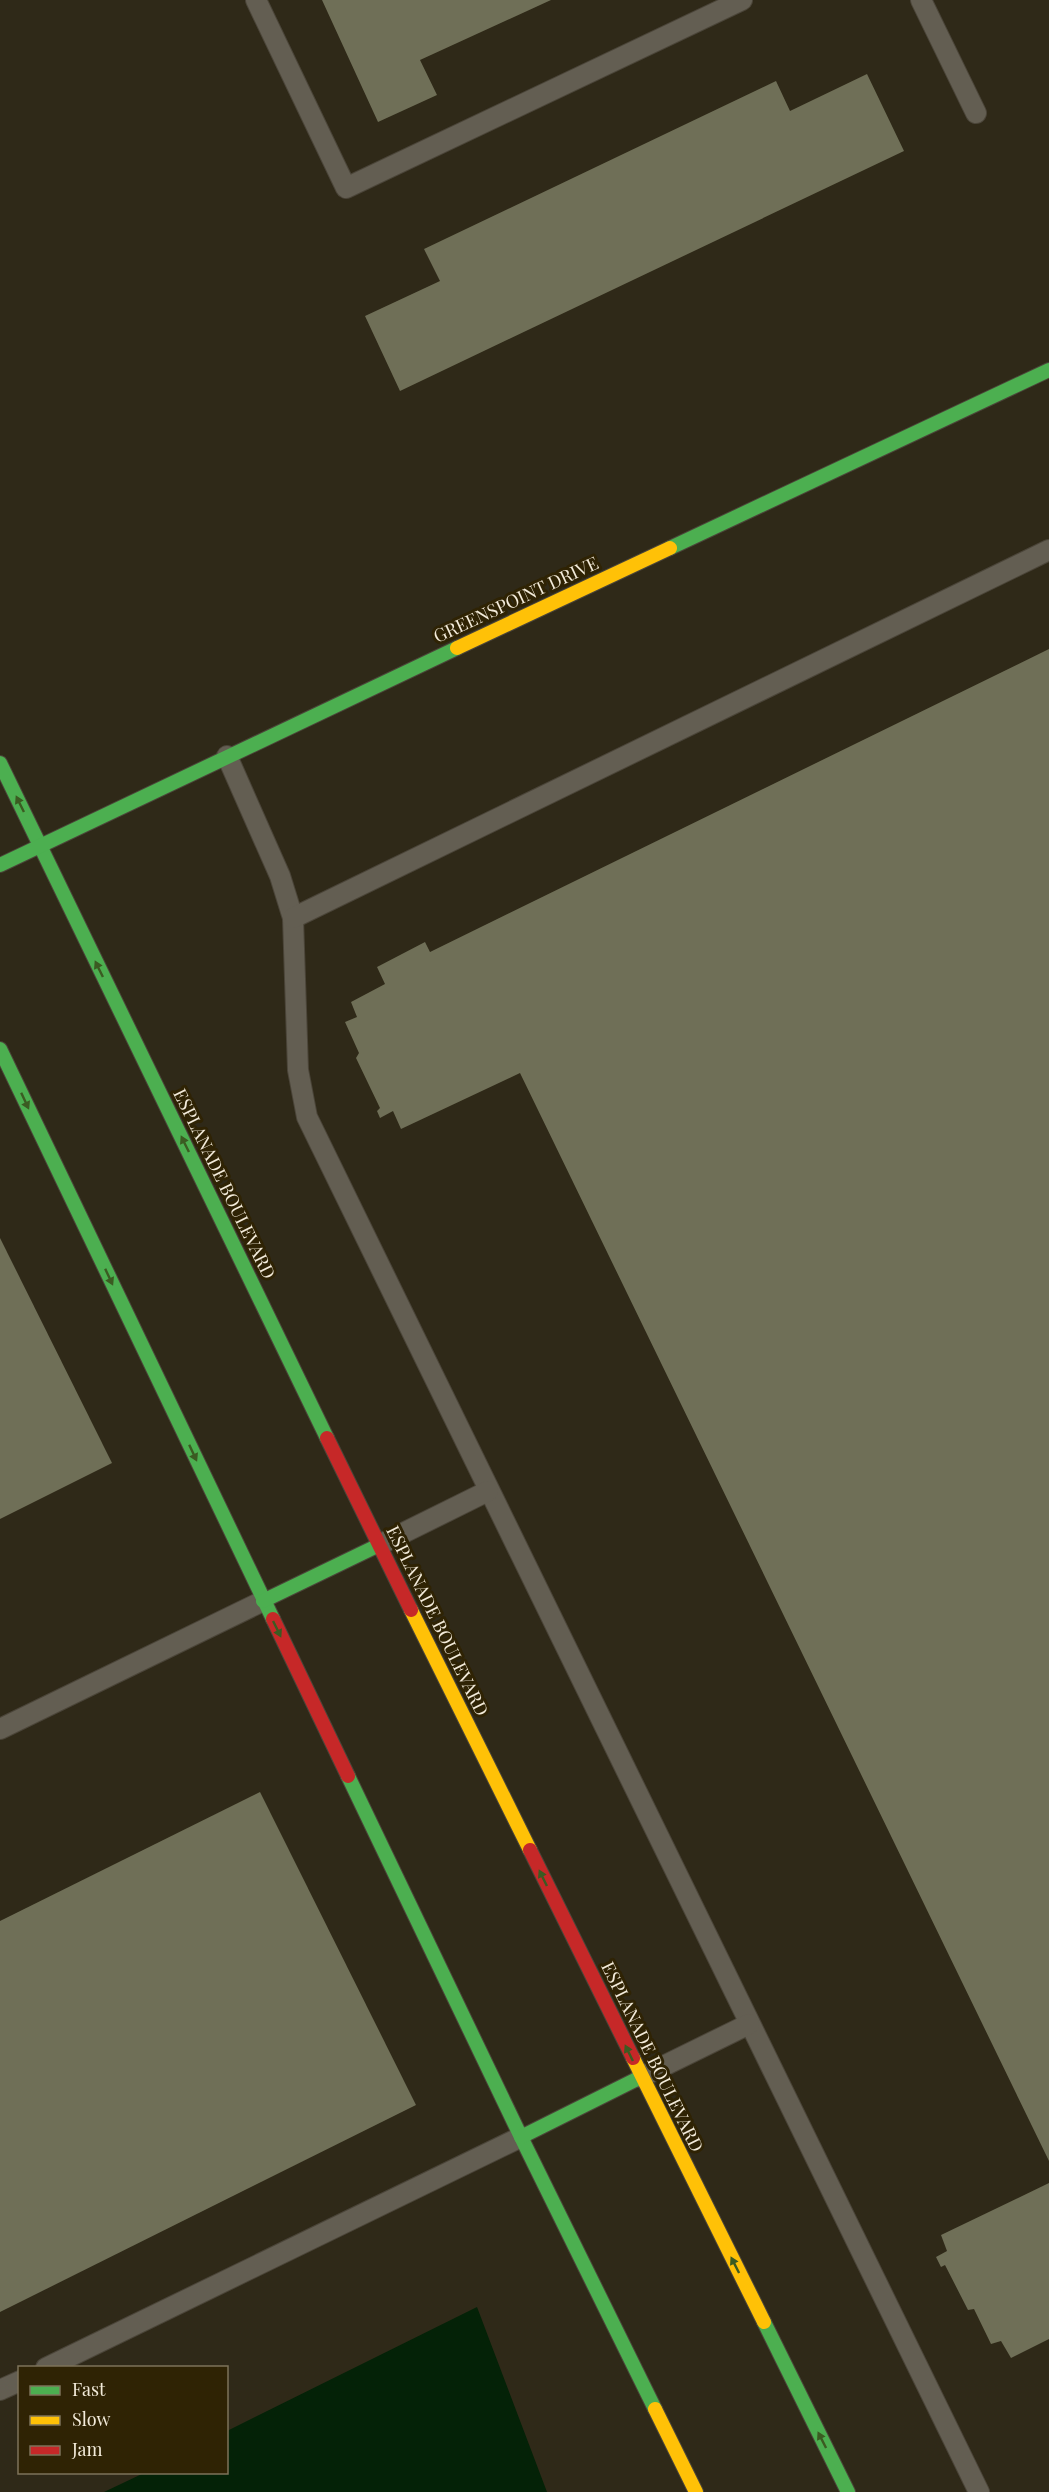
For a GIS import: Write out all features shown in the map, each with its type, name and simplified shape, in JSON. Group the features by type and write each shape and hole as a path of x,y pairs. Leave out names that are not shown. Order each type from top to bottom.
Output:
{"street":[{"name":"GREENSPOINT DRIVE","path":"0,865 40,844 1049,370"},
{"name":"ESPLANADE BOULEVARD","path":"0,763 379,1545 848,2492"},
{"path":"0,1048 521,2137 696,2492"},
{"path":"263,1601 379,1545"},
{"path":"521,2137 641,2077"}],"lane":[{"path":"255,0 346,188 742,0"},
{"path":"921,0 976,113"},
{"path":"293,918 1049,550"},
{"path":"227,756 280,876 293,918 298,1070 307,1118 979,2492"},
{"path":"379,1545 488,1491"},
{"path":"0,1729 263,1601"},
{"path":"641,2077 749,2024"},
{"path":"48,2366 521,2137"},
{"path":"0,2390 18,2382"}],"shaded area":[{"path":"477,2307 547,2492 104,2492 142,2474 228,2474 228,2431"}],"building":[{"path":"322,0 551,0 420,60 437,95 378,122"},
{"path":"867,74 904,151 400,391 365,316 440,281 424,249 776,81 790,111"},
{"path":"1049,649 1049,2161 520,1073 401,1129 393,1111 380,1118 377,1111 380,1108 356,1058 359,1053 345,1022 357,1017 351,1002 385,984 377,967 425,942 430,952"},
{"path":"0,1238 112,1463 0,1519"},
{"path":"260,1792 416,2105 0,2312 0,1921"},
{"path":"1049,2183 1049,2339 1011,2358 1001,2341 991,2344 974,2309 968,2310 945,2265 941,2267 936,2257 947,2251 941,2235"}],"traffic: fast":[{"path":"670,548 1049,370"},
{"path":"0,865 457,648"},
{"path":"0,763 327,1438"},
{"path":"0,1049 273,1619"},
{"path":"263,1601 379,1545"},
{"path":"348,1776 521,2137 655,2409"},
{"path":"521,2137 641,2077"},
{"path":"764,2322 848,2492"}],"traffic: slow":[{"path":"457,648 670,548"},
{"path":"411,1610 530,1850"},
{"path":"633,2058 764,2322"},
{"path":"655,2409 696,2492"}],"traffic: jam":[{"path":"327,1438 411,1610"},
{"path":"273,1619 348,1776"},
{"path":"530,1850 633,2058"}]}
